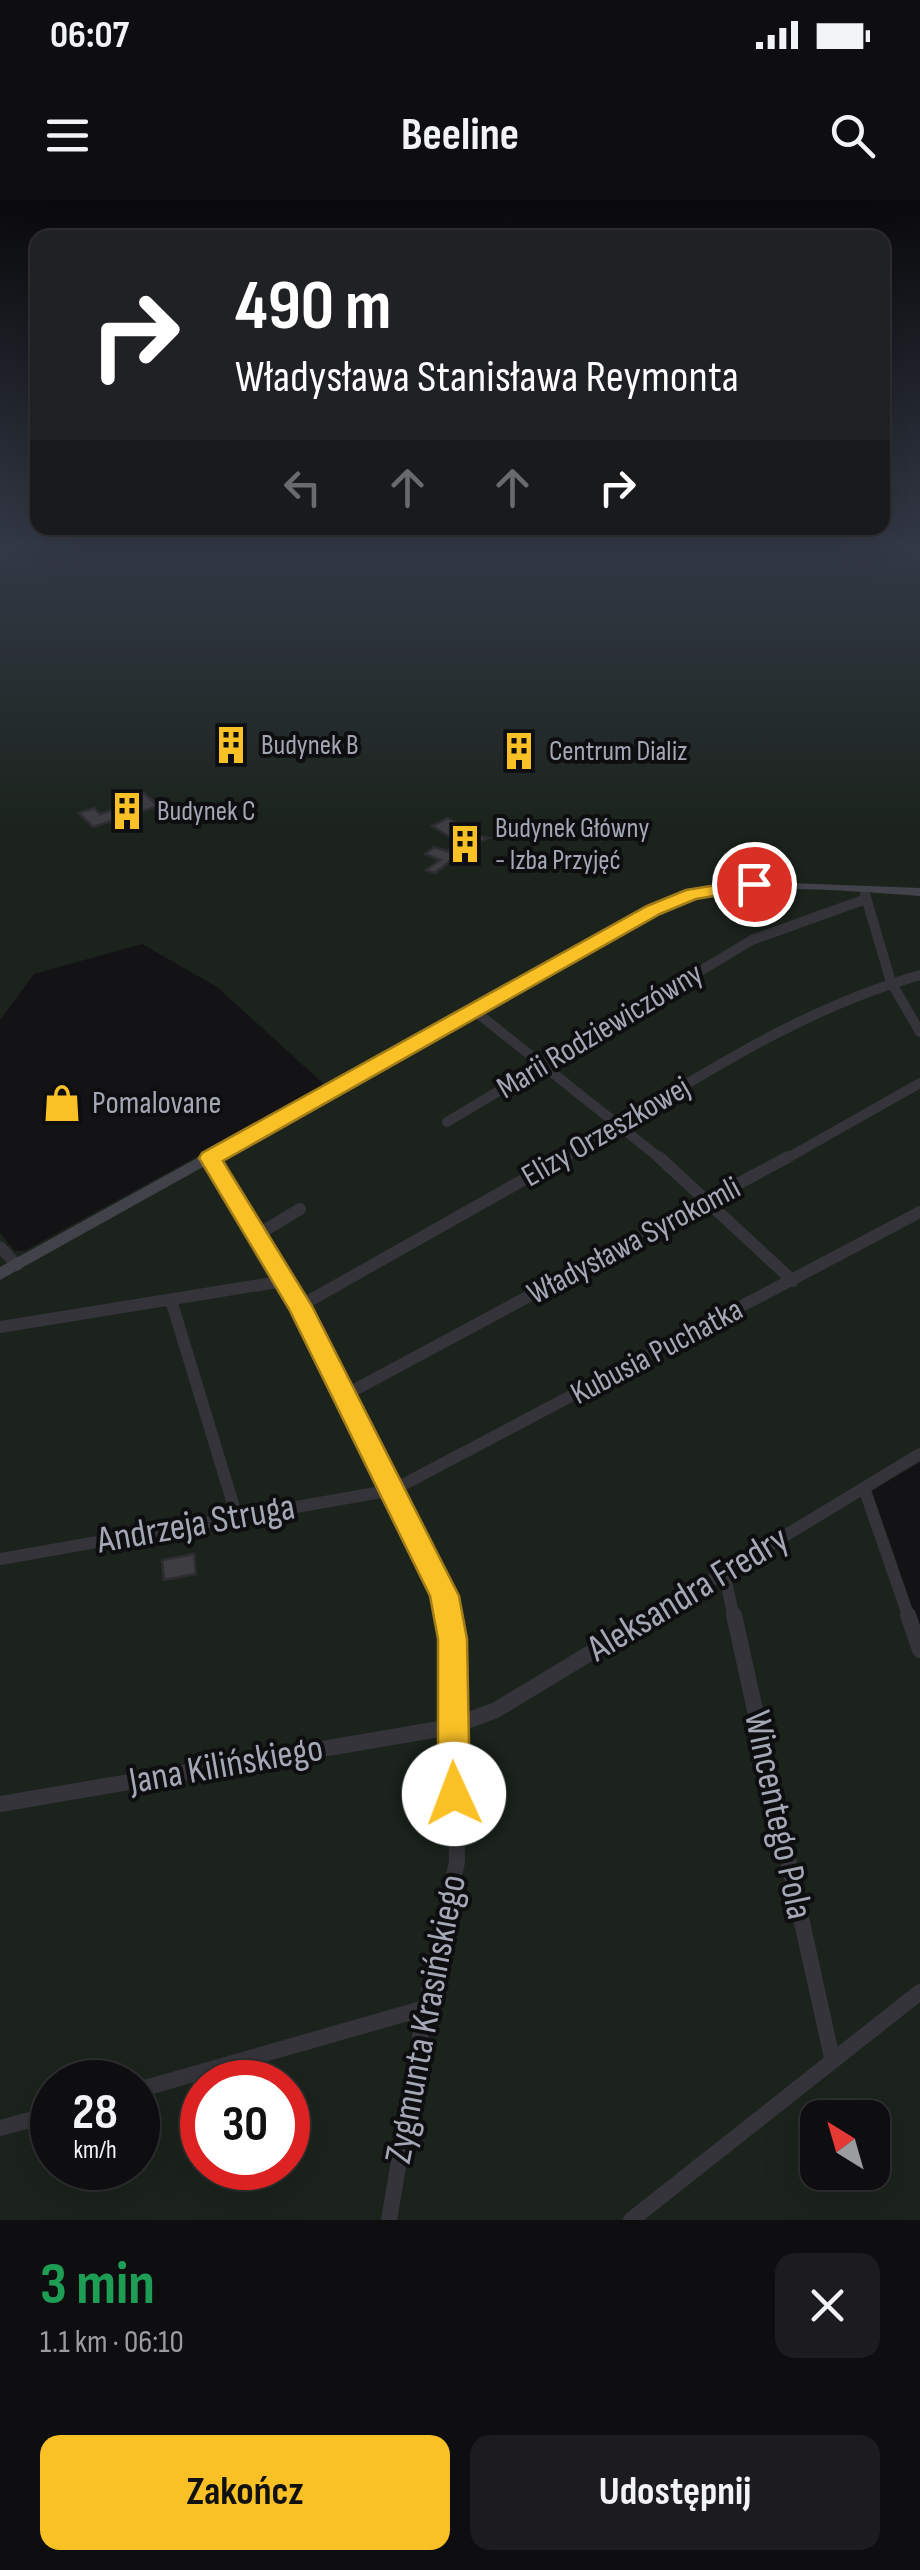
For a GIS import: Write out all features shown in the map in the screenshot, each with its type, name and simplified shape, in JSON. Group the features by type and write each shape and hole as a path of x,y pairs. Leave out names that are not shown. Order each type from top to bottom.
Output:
{"street":[{"path":"0,1274 653,910 692,894 754,884 865,894 920,892"},
{"path":"865,894 891,982 920,1032"},
{"name":"Marii Rodziewiczówny","path":"447,1122 752,940 865,894"},
{"name":"Elizy Orzeszkowej","path":"300,1306 622,1125 776,1032 828,1005 920,976"},
{"path":"476,1012 545,1063 712,1200 793,1281"},
{"name":"Władysława Syrokomli","path":"345,1395 712,1200 920,1084"},
{"name":"Zygmunta Krasińskiego","path":"210,1158 300,1306 345,1395 444,1596 453,1639 457,1862 424,2008 388,2220"},
{"path":"257,1235 300,1209"},
{"name":"Kubusia Puchatka","path":"392,1490 920,1212"},
{"path":"0,1247 17,1265"},
{"path":"0,1327 284,1281"},
{"path":"170,1300 237,1517"},
{"name":"Aleksandra Fredry","path":"452,1726 496,1710 920,1454"},
{"path":"864,1488 920,1650"},
{"name":"Andrzeja Struga","path":"0,1559 392,1490"},
{"name":"Wincentego Pola","path":"724,1572 832,2058"},
{"name":"Jana Kilińskiego","path":"0,1804 452,1726"},
{"path":"631,2220 920,1992"},
{"path":"160,2084 424,2008"},
{"path":"0,2128 30,2120"}],"shaded area":[{"path":"0,641 920,641 920,1462 872,1491 920,1629 920,2220 0,2220 0,1233 15,1251 24,1251 326,1086 217,987 142,944 34,974 0,1020"}],"building":[{"name":"Budynek C","path":"144,793 158,806 93,827 79,813 94,808 100,814 129,804 124,800"},
{"name":"Budynek Główny - Izba Przyjęć","path":"448,818 475,835 489,838 468,847 435,873 426,870 440,860 425,854 434,847 447,851 458,842 432,826"},
{"path":"194,1554 196,1574 164,1580 162,1560"}],"place":[{"name":"Budynek B","path":"231,745"},
{"name":"Centrum Dializ","path":"519,751"},
{"name":"Budynek C","path":"127,811"},
{"name":"Budynek Główny - Izba Przyjęć","path":"465,844"},
{"name":"Pomalovane","path":"62,1103"}],"route":[{"path":"454,1794 453,1639 444,1596 300,1306 210,1158 653,910 692,894 754,884"}]}
